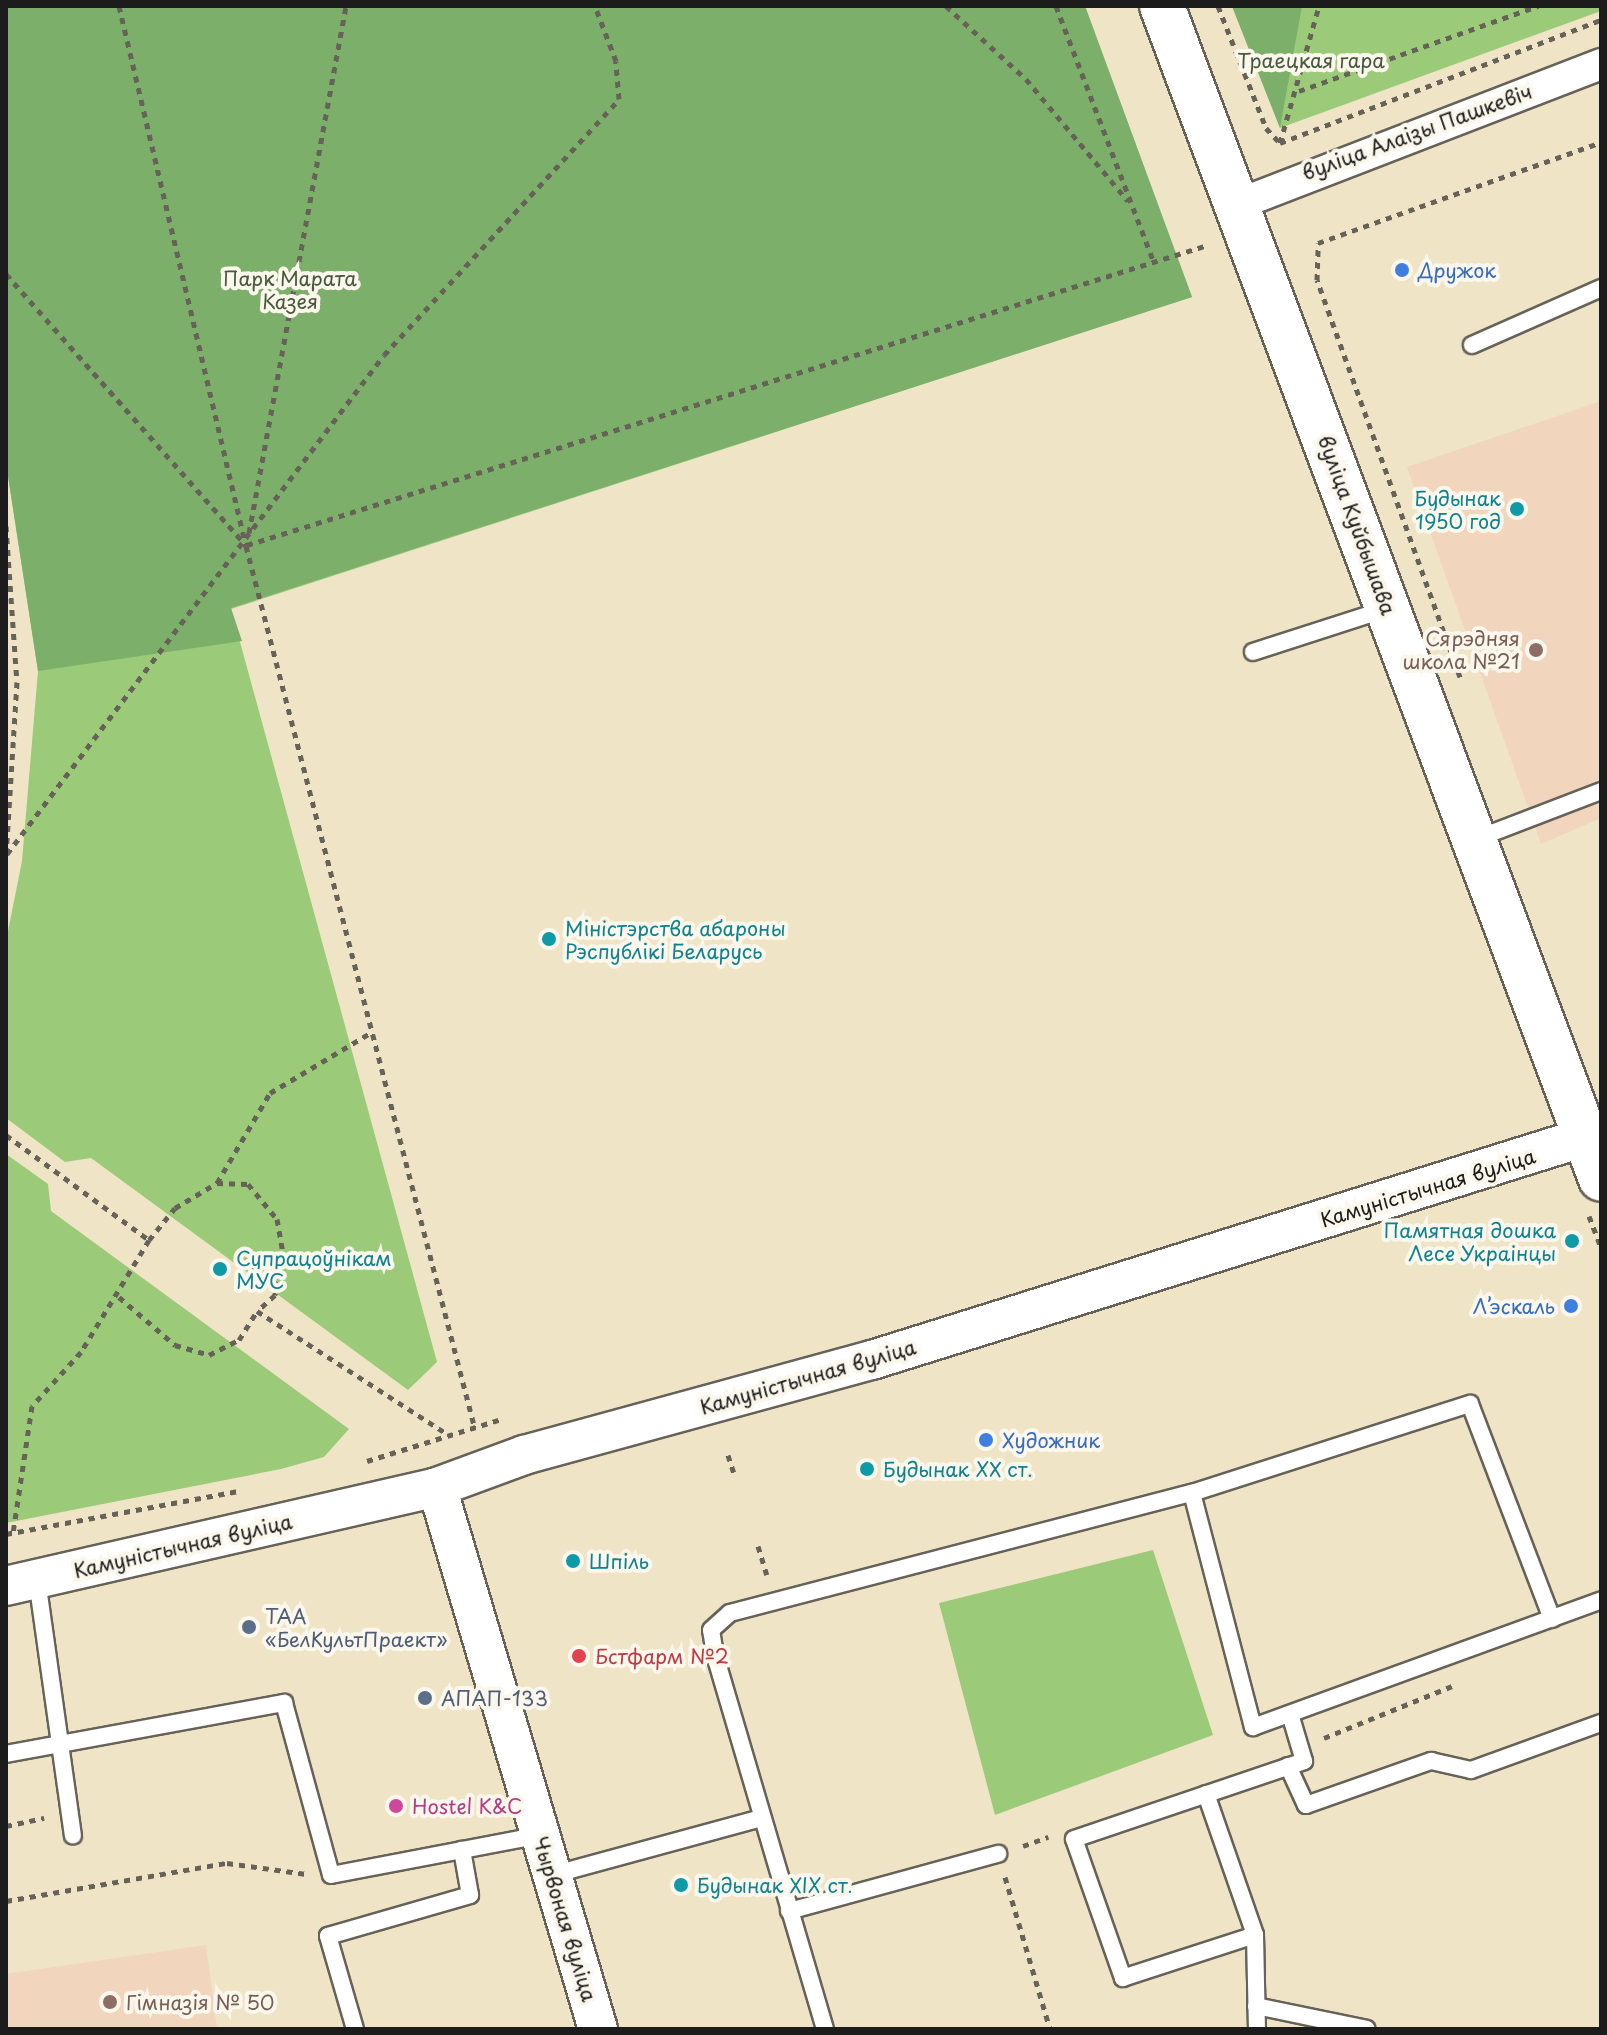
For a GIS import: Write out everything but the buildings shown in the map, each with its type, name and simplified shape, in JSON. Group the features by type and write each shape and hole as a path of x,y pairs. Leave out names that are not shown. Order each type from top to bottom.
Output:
{"main road":[{"name":"вуліца Куйбышава","path":"1162,6 1475,839 1594,1136 1594,1193"}],"street":[{"name":"вуліца Алаізы Пашкевіч","path":"1236,205 1601,64"},
{"name":"Камуністычная вуліца","path":"21,1583 437,1487 1594,1136"},
{"name":"Чырвоная вуліца","path":"437,1487 550,1876 598,2029"}],"lane":[{"path":"1472,345 1601,288"},
{"path":"1253,652 1387,608"},
{"path":"1475,839 1601,791"},
{"path":"825,2029 715,1655 711,1630 730,1613 1192,1493 1470,1404 1552,1619"},
{"path":"1192,1493 1253,1727 1601,1600"},
{"path":"21,1583 63,1741 73,1835"},
{"path":"6,1754 63,1741 284,1703 331,1875 540,1835"},
{"path":"1255,1935 1123,1978 1074,1839 1304,1761 1290,1714"},
{"path":"1288,1766 1306,1805 1431,1761 1471,1770 1601,1723"},
{"path":"1206,1794 1255,1935 1257,2029"},
{"path":"550,1876 762,1818"},
{"path":"355,2029 328,1936 470,1895 462,1850"},
{"path":"789,1911 998,1854"},
{"path":"1256,2006 1367,2029"}],"path":[{"path":"119,6 246,546 475,1429"},
{"path":"246,546 346,6"},
{"path":"6,857 246,546 263,506 320,448 384,355 619,99 616,61 595,6"},
{"path":"946,6 1026,79 1131,205"},
{"path":"1056,6 1154,262"},
{"path":"1218,6 1266,128 1280,143"},
{"path":"1280,143 1299,91 1319,6"},
{"path":"1299,91 1538,6"},
{"path":"1280,143 1601,20"},
{"path":"1466,692 1317,280 1318,243 1601,142"},
{"path":"246,546 1208,245"},
{"path":"6,274 246,546"},
{"path":"6,526 17,682 6,857"},
{"path":"241,1490 10,1534 32,1406 119,1297 149,1240 175,1208 217,1183 270,1093 372,1032"},
{"path":"6,1135 149,1240"},
{"path":"119,1297 175,1345 209,1355 239,1340 257,1311 275,1295 284,1258 277,1219 248,1184 217,1183"},
{"path":"1594,1193 1601,1248"},
{"path":"257,1311 448,1435"},
{"path":"361,1463 503,1419"},
{"path":"728,1455 735,1477"},
{"path":"6,1826 69,1813"},
{"path":"6,1901 227,1863 286,1874"}],"shaded area":[{"name":"Сярэдняя школа №21","path":"1601,401 1601,818 1541,844 1407,467"},
{"name":"Гімназія № 50","path":"206,1945 217,2029 6,2029 6,1974"}],"green space":[{"name":"Парк Марата Казея","path":"6,6 1085,6 1192,297 231,609 437,1362 408,1390 91,1158 65,1162 6,1118 6,941 22,861 38,671 6,463"},
{"name":"Парк Марата Казея","path":"6,6 1085,6 1192,297 231,608 242,641 38,671 6,463"},
{"name":"Траецкая гара","path":"1232,6 1601,6 1601,11 1280,128"},
{"path":"1232,6 1302,6 1280,128"},
{"path":"6,1154 48,1184 51,1211 349,1429 324,1457 281,1469 6,1523"},
{"path":"1153,1550 1213,1735 995,1815 939,1603"}],"place":[{"name":"Дружок","path":"1402,270"},
{"name":"Будынак 1950 год","path":"1517,509"},
{"name":"Сярэдняя школа №21","path":"1536,650"},
{"name":"Міністэрства абароны Рэспублікі Беларусь","path":"549,939"},
{"name":"Памятная дошка Лесе Украінцы","path":"1572,1241"},
{"name":"Супрацоўнікам МУС","path":"220,1269"},
{"name":"Лʼэскаль","path":"1571,1306"},
{"name":"Художник","path":"986,1440"},
{"name":"Будынак XX ст.","path":"867,1469"},
{"name":"Шпіль","path":"573,1561"},
{"name":"ТАА «БелКультПраект»","path":"249,1627"},
{"name":"Бстфарм №2","path":"579,1656"},
{"name":"АПАП-133","path":"425,1698"},
{"name":"Hostel K&C","path":"396,1806"},
{"name":"Будынак XIX ст.","path":"681,1885"},
{"name":"Гімназія № 50","path":"110,2002"}]}
